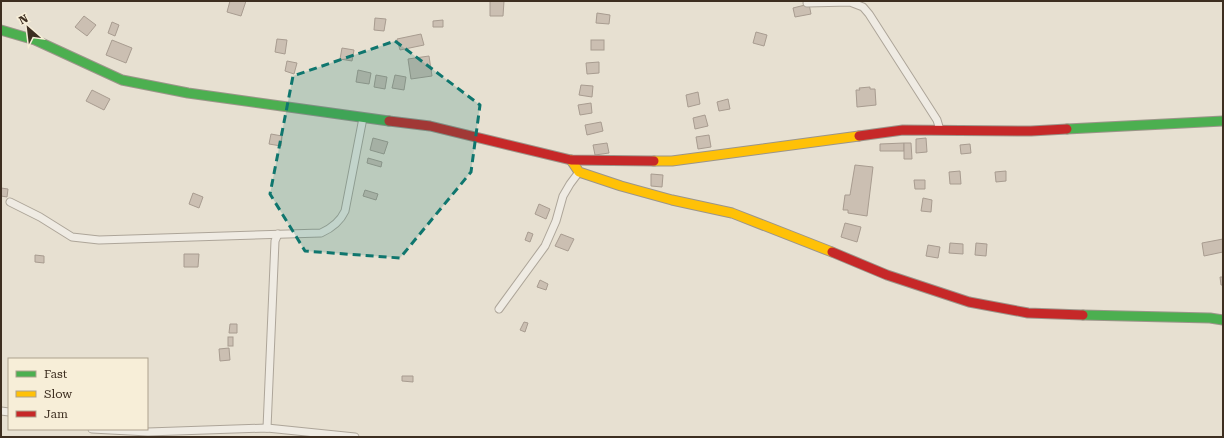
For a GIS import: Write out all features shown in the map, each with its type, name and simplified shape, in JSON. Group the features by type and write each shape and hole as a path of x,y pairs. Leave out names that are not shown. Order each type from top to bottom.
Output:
{"street":[{"path":"807,2 850,2 863,7 937,120 940,130"},
{"path":"1,30 35,40 122,80 188,93 430,126 571,160 672,161 903,130 1031,132 1223,121"},
{"path":"10,202 40,217 72,237 99,240 321,233 332,227 340,220 345,211 363,118"},
{"path":"571,160 579,172 621,186 672,200 732,213 778,230 887,275 969,302 1028,313 1210,318 1223,320"},
{"path":"499,308 546,246 563,196 579,172"},
{"path":"267,428 275,241 278,234"},
{"path":"97,430 116,434 267,428 355,437"}],"highlighted area":[{"path":"395,41 480,105 471,172 400,258 305,251 270,194 293,76"}],"building":[{"path":"230,1 246,1 241,16 227,12"},
{"path":"490,1 504,1 503,16 490,16"},
{"path":"809,4 811,14 795,17 793,8"},
{"path":"597,13 610,15 609,24 596,23"},
{"path":"84,16 96,25 87,36 75,27"},
{"path":"375,18 386,19 384,31 374,30"},
{"path":"443,20 443,27 433,27 433,21"},
{"path":"112,22 119,25 115,36 108,33"},
{"path":"756,32 767,35 764,46 753,43"},
{"path":"421,34 424,45 400,50 397,39"},
{"path":"277,39 287,40 285,54 275,52"},
{"path":"112,40 132,48 126,63 106,55"},
{"path":"591,40 604,40 604,50 591,50"},
{"path":"342,48 354,50 352,61 340,59"},
{"path":"429,56 432,76 411,79 408,59"},
{"path":"287,61 297,63 294,74 285,71"},
{"path":"599,62 599,73 587,74 586,63"},
{"path":"358,70 371,73 369,84 356,82"},
{"path":"376,75 387,77 385,89 374,87"},
{"path":"395,75 406,77 404,90 392,88"},
{"path":"581,85 593,86 592,97 579,95"},
{"path":"870,87 870,89 875,89 876,105 857,107 856,90 860,90 859,88"},
{"path":"92,90 110,99 104,110 86,101"},
{"path":"698,92 700,104 688,107 686,95"},
{"path":"728,99 730,109 719,111 717,102"},
{"path":"591,103 592,113 580,115 578,105"},
{"path":"705,115 708,126 695,129 693,118"},
{"path":"601,122 603,131 587,135 585,125"},
{"path":"271,134 282,136 281,146 269,144"},
{"path":"709,135 711,147 698,149 696,137"},
{"path":"373,138 388,142 384,154 370,150"},
{"path":"926,138 927,152 916,153 916,139"},
{"path":"607,143 609,153 595,155 593,145"},
{"path":"904,143 904,151 880,151 880,144"},
{"path":"904,143 911,143 912,159 904,159"},
{"path":"970,144 971,153 961,154 960,145"},
{"path":"368,158 382,162 381,167 367,163"},
{"path":"855,165 873,167 867,216 848,213 848,210 843,210 845,195 850,195"},
{"path":"960,171 961,184 950,184 949,172"},
{"path":"1006,171 1006,181 996,182 995,172"},
{"path":"651,174 663,175 662,187 651,186"},
{"path":"914,180 925,180 925,189 915,189"},
{"path":"1,188 8,189 7,197 1,196"},
{"path":"365,190 378,194 376,200 363,196"},
{"path":"193,193 203,197 199,208 189,204"},
{"path":"923,198 932,200 931,212 921,211"},
{"path":"539,204 550,209 546,219 535,214"},
{"path":"845,223 861,227 857,242 841,237"},
{"path":"528,232 533,234 530,242 525,240"},
{"path":"561,234 574,239 568,251 555,246"},
{"path":"1223,239 1223,252 1204,256 1202,243"},
{"path":"950,243 963,244 963,254 949,253"},
{"path":"976,243 987,244 986,256 975,255"},
{"path":"928,245 940,247 938,258 926,256"},
{"path":"184,254 199,254 198,267 184,267"},
{"path":"35,255 44,256 44,263 35,262"},
{"path":"1220,277 1223,277 1223,285 1221,285"},
{"path":"540,280 548,284 546,290 537,287"},
{"path":"524,322 528,323 525,332 520,330"},
{"path":"230,324 237,324 237,333 229,333"},
{"path":"228,337 233,337 233,346 228,346"},
{"path":"229,348 230,360 220,361 219,349"},
{"path":"402,376 413,376 413,382 402,381"}],"traffic: fast":[{"path":"1,30 35,40 122,80 188,93 389,121"},
{"path":"1067,129 1223,121"},
{"path":"1083,315 1210,318 1223,320"}],"traffic: slow":[{"path":"654,161 672,161 859,136"},
{"path":"571,160 579,172 621,186 672,200 732,213 832,252"}],"traffic: jam":[{"path":"389,121 430,126 571,160 654,161"},
{"path":"859,136 903,130 1031,131 1067,129"},
{"path":"832,252 887,275 969,302 1028,313 1083,315"}]}
